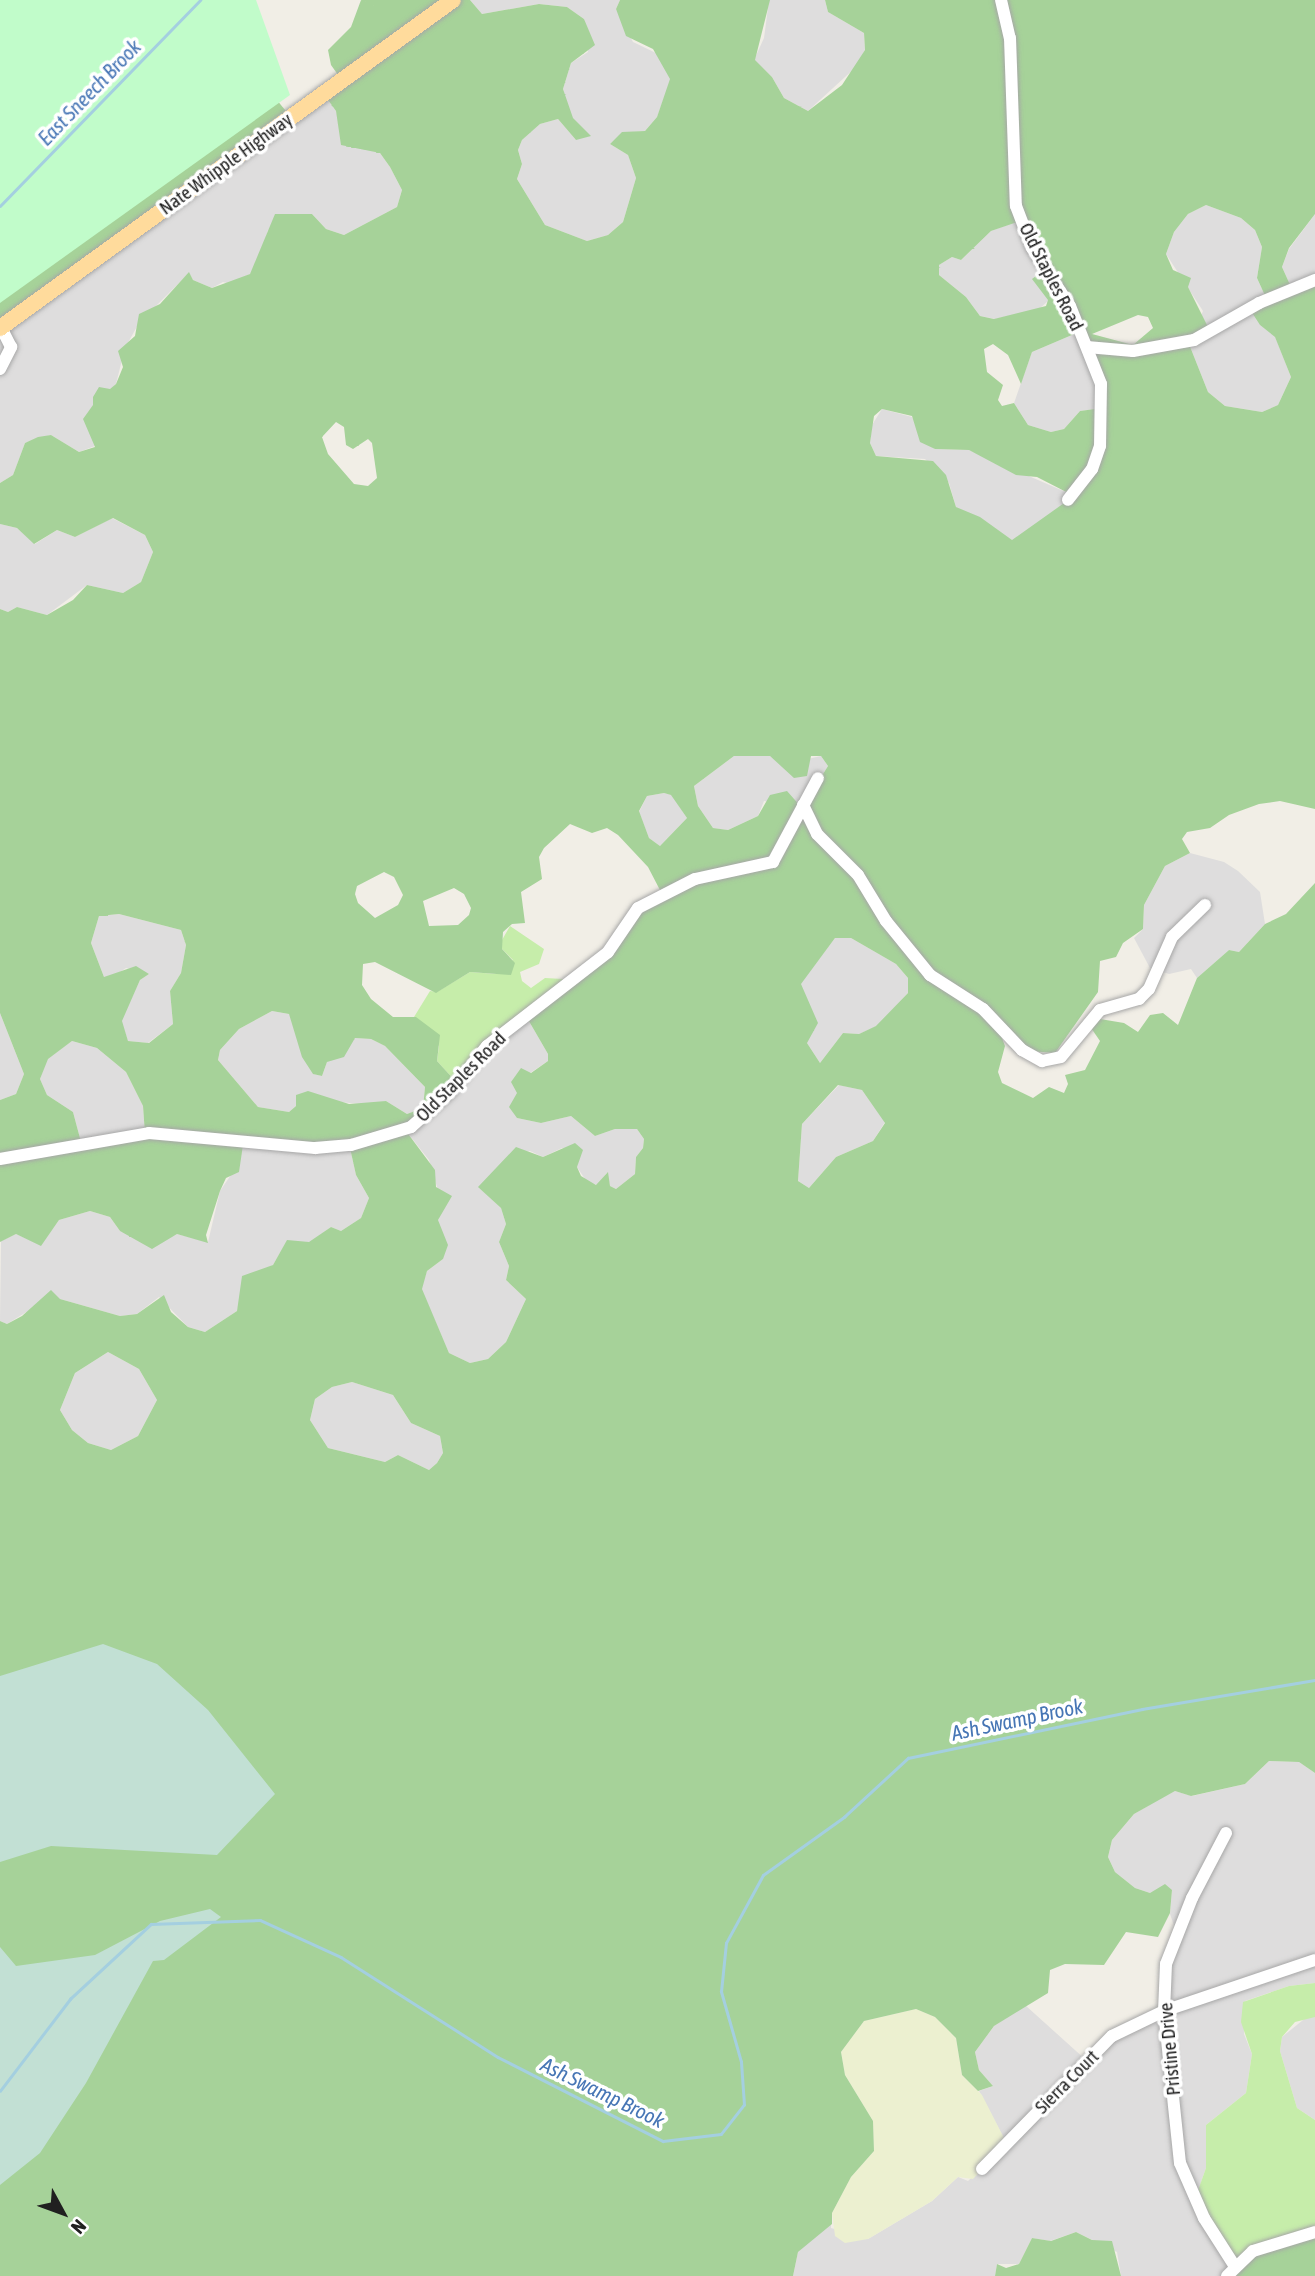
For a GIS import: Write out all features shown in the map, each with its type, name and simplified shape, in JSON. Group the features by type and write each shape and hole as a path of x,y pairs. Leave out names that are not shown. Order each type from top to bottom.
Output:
{"main road":[{"name":"Nate Whipple Highway","path":"1,328 453,0"}],"street":[{"name":"Old Staples Road","path":"1001,0 1010,38 1016,206 1032,248 1069,306 1101,384 1100,446 1092,469 1068,500"},
{"path":"1087,347 1133,351 1194,340 1259,303 1315,280"},
{"path":"0,369 11,347 1,328"},
{"name":"Old Staples Road","path":"0,1159 149,1133 315,1149 351,1145 411,1127 455,1086 487,1046 608,951 638,908 695,879 773,862 791,837 803,805 818,778"},
{"path":"803,805 817,834 858,875 886,921 930,975 983,1009 1022,1050 1042,1061 1061,1057 1100,1010 1139,999 1149,989 1172,937 1205,905"},
{"name":"Pristine Drive","path":"1226,1833 1192,1898 1166,1964 1164,2011 1180,2163 1231,2270"},
{"name":"Sierra Court","path":"982,2169 1112,2036 1164,2011 1315,1961"},
{"path":"1231,2270 1253,2251 1315,2232"}],"shaded area":[{"path":"470,0 620,0 616,9 633,42 658,54 671,79 657,117 645,131 622,133 610,144 628,155 636,178 623,222 608,235 587,241 545,225 517,179 522,164 518,150 522,140 540,124 558,119 576,140 563,89 571,63 588,52 584,19 567,7 539,4 482,14"},
{"path":"769,0 825,0 828,12 864,33 865,50 857,66 808,111 784,98 772,77 754,60 764,38"},
{"path":"323,93 336,111 343,132 362,148 380,153 390,167 402,190 397,207 344,235 326,229 312,214 268,230 259,262 250,274 230,284 223,282 212,288 193,280 189,273 139,323 125,348 116,384 92,408 95,446 79,452 51,435 25,443 13,475 0,483 0,323"},
{"path":"1206,205 1241,218 1255,230 1262,247 1257,278 1267,300 1260,325 1275,336 1291,377 1278,405 1262,412 1225,406 1208,392 1189,344 1203,311 1166,254 1174,232 1188,214"},
{"path":"1315,214 1315,281 1291,287 1282,267 1289,249"},
{"path":"1020,220 1045,269 1048,301 1039,309 995,319 980,316 966,297 939,275 939,265 952,257 961,260 991,231"},
{"path":"1079,332 1102,408 1080,411 1064,429 1051,432 1028,425 1014,403 1032,352"},
{"path":"882,409 912,417 926,443 935,449 969,450 1075,496 1012,541 956,507 949,483 925,459 876,456 870,443 872,425"},
{"path":"112,518 145,535 153,552 141,582 123,593 87,585 47,615 17,607 8,612 0,609 0,524 17,528 35,544 57,530 75,537"},
{"path":"734,756 770,756 781,765 821,756 828,766 803,808 764,801 758,816 728,830 713,828 698,806 694,786"},
{"path":"664,793 672,795 687,818 660,846 649,838 639,812 647,796"},
{"path":"1190,853 1224,862 1238,871 1260,892 1265,924 1239,952 1229,950 1197,978 1191,969 1169,974 1150,968 1134,938 1143,929 1144,905 1165,866"},
{"path":"119,914 181,930 186,945 181,973 170,991 173,1024 148,1043 128,1041 121,1021 140,980 149,974 126,968 113,977 104,977 91,943 99,916"},
{"path":"835,938 851,938 896,964 908,978 908,993 877,1026 859,1034 843,1033 820,1063 807,1043 800,984"},
{"path":"272,1011 289,1014 295,1022 314,1074 322,1076 327,1062 355,1038 371,1039 385,1046 425,1087 423,1108 407,1114 386,1101 373,1105 328,1101 296,1106 289,1112 258,1107 218,1060 220,1050 239,1029"},
{"path":"0,1013 24,1074 16,1094 0,1100"},
{"path":"526,1016 548,1054 548,1061 530,1073 517,1093 517,1118 541,1123 571,1116 595,1136 615,1129 637,1129 644,1139 643,1148 636,1157 635,1174 616,1189 610,1186 607,1173 597,1185 587,1182 577,1167 580,1152 562,1148 543,1157 530,1151 513,1154 479,1187 501,1208 506,1224 499,1242 509,1266 506,1280 526,1299 506,1342 488,1359 470,1363 449,1353 421,1289 427,1271 443,1259 438,1220 443,1207 429,1160 406,1131"},
{"path":"72,1041 97,1048 126,1072 143,1106 145,1134 81,1142 73,1112 47,1095 40,1079 47,1059"},
{"path":"839,1085 862,1090 885,1122 873,1141 836,1157 809,1188 798,1181 802,1124"},
{"path":"243,1145 350,1148 356,1175 369,1198 361,1218 341,1231 331,1227 309,1243 287,1241 273,1265 245,1281 237,1311 205,1332 188,1327 159,1297 137,1314 120,1316 60,1299 36,1306 7,1324 0,1321 1,1241 16,1234 41,1245 59,1220 90,1211 110,1217 120,1231 161,1242 177,1234 208,1242 220,1191 237,1166"},
{"path":"108,1352 139,1369 157,1400 138,1436 111,1450 88,1443 72,1430 60,1410 75,1373"},
{"path":"352,1382 393,1395 411,1423 440,1436 443,1453 437,1463 429,1470 398,1455 385,1462 328,1448 310,1420 315,1399 332,1387"},
{"path":"1269,1761 1299,1762 1315,1773 1315,1983 1289,1986 1245,2001 1244,2034 1252,2054 1246,2093 1206,2125 1206,2168 1196,2196 1233,2261 1223,2276 1121,2276 1117,2252 1076,2232 1050,2241 1032,2238 1019,2264 997,2264 995,2276 793,2276 798,2252 822,2229 831,2224 831,2228 868,2239 932,2201 958,2177 968,2181 1007,2144 979,2091 993,2086 979,2070 975,2052 994,2026 1025,2005 1086,2060 1109,2036 1170,2008 1168,1958 1177,1934 1170,1914 1172,1890 1150,1893 1135,1888 1115,1872 1108,1857 1112,1840 1134,1814 1161,1798 1175,1791 1192,1796 1245,1784"},
{"path":"1308,2016 1315,2017 1315,2120 1297,2108 1280,2051 1282,2037"}],"green space":[{"path":"0,0 256,0 290,95 0,303"},
{"path":"361,0 470,0 482,14 539,4 567,7 584,19 595,45 571,63 563,89 573,118 591,136 576,140 558,119 540,124 522,140 518,150 522,164 517,179 545,225 587,241 608,235 623,222 636,178 628,155 610,144 622,132 645,131 657,117 670,79 653,49 626,36 616,9 620,0 770,0 755,60 772,77 784,98 808,111 842,85 865,50 864,33 828,12 825,0 1315,0 1315,214 1289,248 1282,267 1291,287 1315,281 1315,809 1280,801 1259,804 1229,815 1210,828 1187,832 1182,839 1190,853 1165,866 1144,905 1143,929 1123,943 1116,957 1100,961 1098,992 1055,1053 1029,1051 997,1025 1005,1046 998,1072 1002,1083 1033,1098 1049,1087 1064,1093 1068,1084 1065,1075 1085,1070 1100,1041 1089,1025 1094,1018 1124,1023 1138,1032 1150,1015 1163,1013 1178,1025 1197,978 1229,950 1239,952 1265,924 1286,914 1315,883 1315,1773 1299,1762 1269,1761 1245,1784 1191,1796 1175,1791 1134,1814 1112,1840 1108,1857 1115,1872 1135,1888 1150,1893 1165,1884 1172,1890 1170,1913 1158,1937 1126,1932 1104,1965 1065,1964 1050,1970 1048,1993 994,2026 975,2052 979,2070 993,2086 978,2091 962,2075 956,2038 935,2017 916,2009 864,2021 841,2052 845,2075 873,2121 874,2151 851,2177 832,2213 832,2224 798,2252 793,2276 0,2276 0,1321 7,1324 22,1316 51,1290 60,1299 120,1316 137,1314 164,1295 171,1312 188,1327 205,1332 237,1311 242,1276 273,1265 287,1240 309,1242 331,1227 341,1231 361,1218 369,1198 356,1175 350,1148 243,1145 239,1172 226,1178 220,1191 206,1235 208,1243 177,1234 152,1249 120,1231 110,1217 90,1211 59,1220 41,1246 16,1234 0,1242 0,1100 16,1094 24,1074 0,1013 0,609 8,612 17,607 47,615 73,600 87,585 123,593 141,582 153,552 145,535 113,518 75,537 57,530 34,544 17,528 0,524 0,483 13,475 25,443 38,437 51,435 79,452 95,447 83,419 93,405 93,397 99,387 110,389 116,384 123,367 118,351 135,336 139,314 160,304 189,272 193,280 212,288 250,274 275,214 312,214 326,229 344,235 397,207 402,190 390,167 380,153 341,145 336,111 323,93 341,79 331,65 328,50 351,27","holes":["1206,205 1241,218 1255,230 1262,247 1257,278 1267,300 1251,311 1260,325 1275,337 1291,377 1278,405 1262,412 1225,406 1208,392 1189,344 1210,331 1188,287 1191,278 1173,270 1166,254 1174,232 1188,214","1020,221 1043,271 1032,279 1048,300 1046,306 994,319 980,316 966,297 939,275 939,265 952,257 961,260 991,231","1138,315 1148,317 1153,328 1133,345 1092,334","1079,332 1102,408 1080,411 1064,429 1051,432 1028,425 1014,403 1002,406 998,400 1003,385 987,372 984,349 993,344 1008,355 1021,384 1032,352","882,409 912,416 920,442 935,449 969,450 1016,475 1037,477 1074,496 1012,540 980,517 956,507 946,475 933,461 876,456 870,443 874,416","336,422 344,427 346,445 353,449 368,439 372,443 377,478 368,486 354,484 328,454 322,437","734,756 770,756 794,778 807,776 811,756 821,756 828,766 802,808 787,791 770,795 758,816 728,830 713,828 698,806 694,786","664,793 671,795 687,818 660,846 649,838 639,811 647,796","570,824 592,833 607,828 618,835 648,867 661,892 586,972 526,1016 548,1054 548,1061 531,1073 521,1068 511,1082 517,1093 509,1107 517,1118 541,1123 571,1116 595,1136 615,1129 637,1129 644,1139 643,1148 636,1157 635,1174 616,1189 610,1186 608,1172 596,1185 581,1176 577,1167 583,1150 575,1143 543,1157 516,1147 478,1187 501,1208 506,1224 499,1242 509,1266 506,1280 526,1299 506,1342 488,1359 470,1363 449,1353 422,1289 427,1271 443,1259 448,1245 438,1220 452,1196 436,1187 435,1170 406,1131 458,1084 437,1061 440,1035 416,1017 393,1017 371,999 362,985 363,964 375,962 436,993 470,972 511,975 515,963 502,949 503,932 512,924 525,923 521,892 542,879 539,857 544,848","384,872 394,877 403,895 398,905 375,918 358,903 355,894 357,886","454,888 464,894 471,908 469,915 458,925 429,926 423,901","119,914 181,930 186,945 181,973 170,991 173,1024 149,1043 128,1041 122,1021 140,980 149,974 136,966 104,977 91,943 99,916","835,938 851,938 896,964 908,978 908,993 876,1026 859,1034 843,1033 820,1063 807,1043 818,1023 801,984","272,1011 289,1014 302,1057 313,1074 322,1076 327,1062 344,1057 355,1038 371,1039 385,1046 425,1087 423,1108 407,1114 386,1101 349,1104 308,1091 296,1095 296,1106 289,1112 258,1107 218,1060 220,1050 239,1029","72,1041 97,1048 126,1072 143,1106 145,1134 81,1142 73,1112 47,1095 40,1079 48,1059","838,1085 862,1090 885,1123 873,1141 836,1157 809,1188 798,1181 802,1124","108,1352 139,1369 157,1400 138,1436 111,1450 88,1443 72,1430 60,1410 75,1373","352,1382 393,1395 411,1423 440,1436 443,1453 429,1470 398,1455 385,1462 328,1448 310,1420 315,1399 332,1387"]},
{"path":"276,99 290,116 0,323 0,248"},
{"path":"510,926 544,949 539,964 520,972 522,981 531,988 545,978 563,979 568,985 522,1019 458,1084 437,1061 439,1046 414,1017 430,991 437,992 470,972 496,974 513,960 502,949 502,940"},
{"path":"103,1644 157,1664 208,1710 275,1794 217,1855 51,1846 0,1862 0,1676"},
{"path":"210,1909 221,1917 164,1960 153,1961 86,2083 40,2153 0,2185 0,1947 16,1966 95,1955 160,1921"},
{"path":"1315,1983 1315,2017 1295,2022 1282,2037 1280,2051 1297,2108 1315,2120 1315,2233 1235,2266 1196,2196 1206,2168 1206,2125 1246,2093 1252,2054 1241,2022 1243,2002 1289,1986"},
{"path":"916,2009 935,2017 956,2038 962,2075 982,2095 1007,2144 973,2179 958,2177 932,2201 868,2239 845,2243 835,2236 832,2213 851,2177 874,2151 873,2121 845,2075 841,2052 864,2021"},
{"path":"1076,2232 1092,2240 1112,2241 1121,2276 995,2276 997,2264 1006,2268 1019,2264 1032,2238 1051,2241"},
{"path":"1315,2233 1315,2276 1229,2276 1242,2260"}],"waterway":[{"name":"East Sneech Brook","path":"0,206 200,0"},
{"name":"Ash Swamp Brook","path":"0,2091 70,1999 151,1924 260,1920 341,1957 498,2057 663,2141 721,2134 744,2105 741,2062 721,1992 726,1943 763,1875 844,1817 908,1758 1142,1709 1315,1680"}]}
